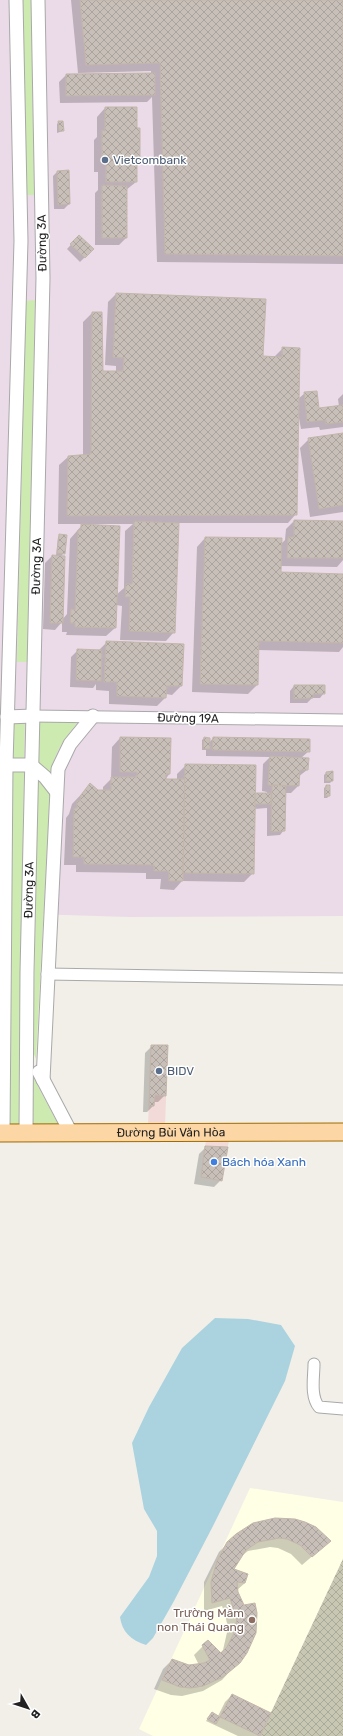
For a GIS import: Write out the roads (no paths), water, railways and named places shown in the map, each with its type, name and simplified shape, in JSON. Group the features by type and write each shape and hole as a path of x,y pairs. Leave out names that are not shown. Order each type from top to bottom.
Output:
{"main road":[{"name":"Đường Bùi Văn Hòa","path":"2,1133 343,1132"}],"street":[{"name":"Đường 3A","path":"2,1133 4,717 21,241 16,0"},
{"name":"Đường 3A","path":"26,1133 31,765 42,242 38,0"},
{"path":"21,241 42,242"},
{"path":"4,717 33,716"},
{"name":"Đường 19A","path":"33,716 343,720"},
{"name":"Đường 3A","path":"42,1080 58,769 70,744 93,716"},
{"path":"3,769 31,765 56,791"},
{"path":"47,974 343,979"},
{"path":"26,1048 71,1133"},
{"path":"314,1364 314,1396 317,1406 343,1409"}],"water":[{"path":"215,1318 248,1319 281,1325 295,1346 285,1381 213,1526 174,1601 153,1638 146,1645 136,1641 128,1635 123,1627 120,1617 149,1577 157,1556 157,1531 144,1509 132,1443 149,1407 182,1348"}],"place":[{"name":"Vietcombank","path":"105,160"},
{"name":"BIDV","path":"159,1071"},
{"name":"Bách hóa Xanh","path":"214,1162"},
{"name":"Trường Mầm non Thái Quang","path":"252,1620"}]}
